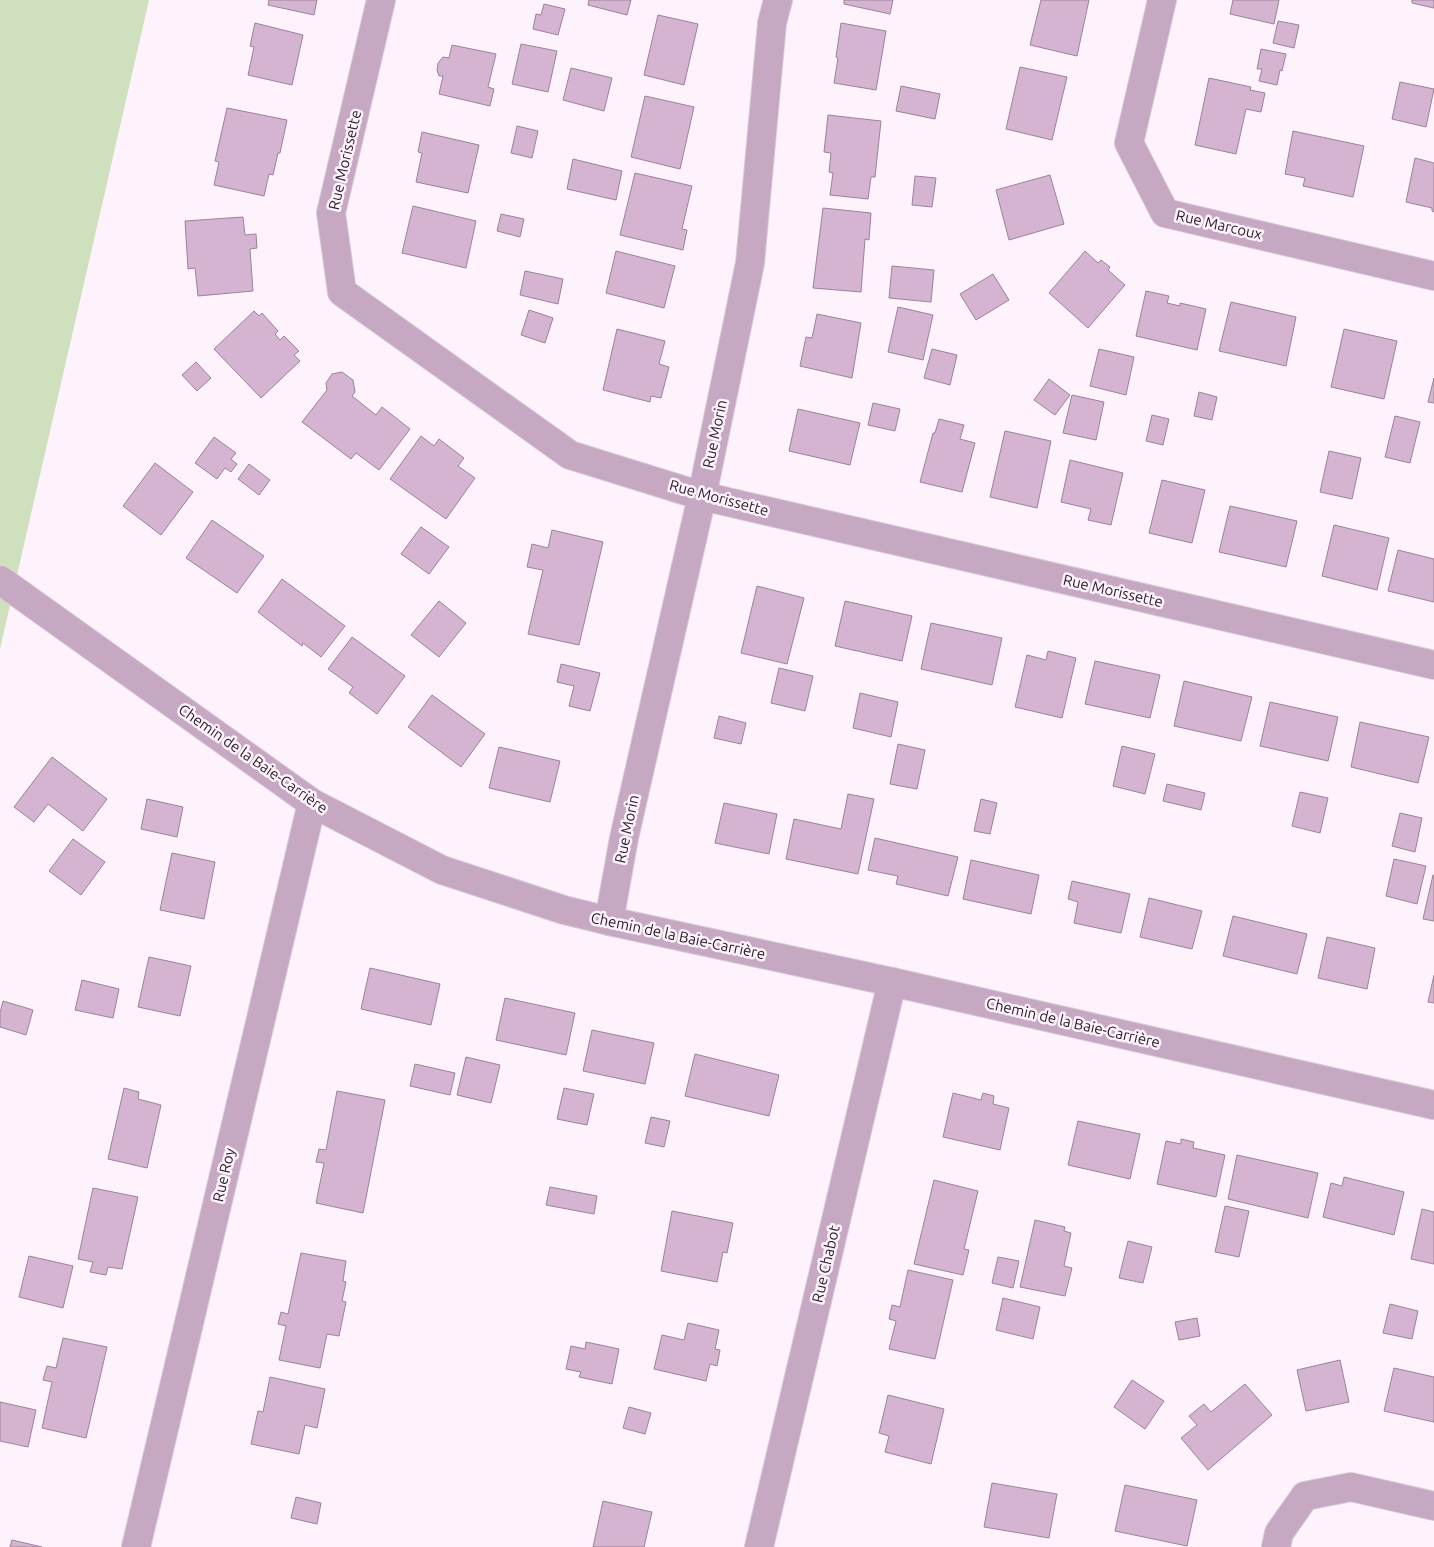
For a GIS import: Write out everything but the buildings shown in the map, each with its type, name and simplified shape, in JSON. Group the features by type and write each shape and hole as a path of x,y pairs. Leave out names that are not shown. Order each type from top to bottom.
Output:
{"street":[{"name":"Rue Morissette","path":"381,0 332,213 342,292 570,455 702,496 1434,665"},
{"name":"Rue Morin","path":"608,921 624,838 702,496 750,263 772,23 778,0"},
{"name":"Rue Marcoux","path":"1162,0 1129,143 1165,213 1434,276"},
{"name":"Chemin de la Baie-Carrière","path":"0,580 312,803 442,870 564,910 608,921 892,982 1434,1105"},
{"name":"Rue Roy","path":"136,1547 312,803"},
{"name":"Rue Chabot","path":"759,1547 892,982"},
{"path":"1276,1547 1280,1533 1304,1496 1351,1487 1434,1506"}],"green space":[{"path":"0,0 149,0 0,649"}]}
